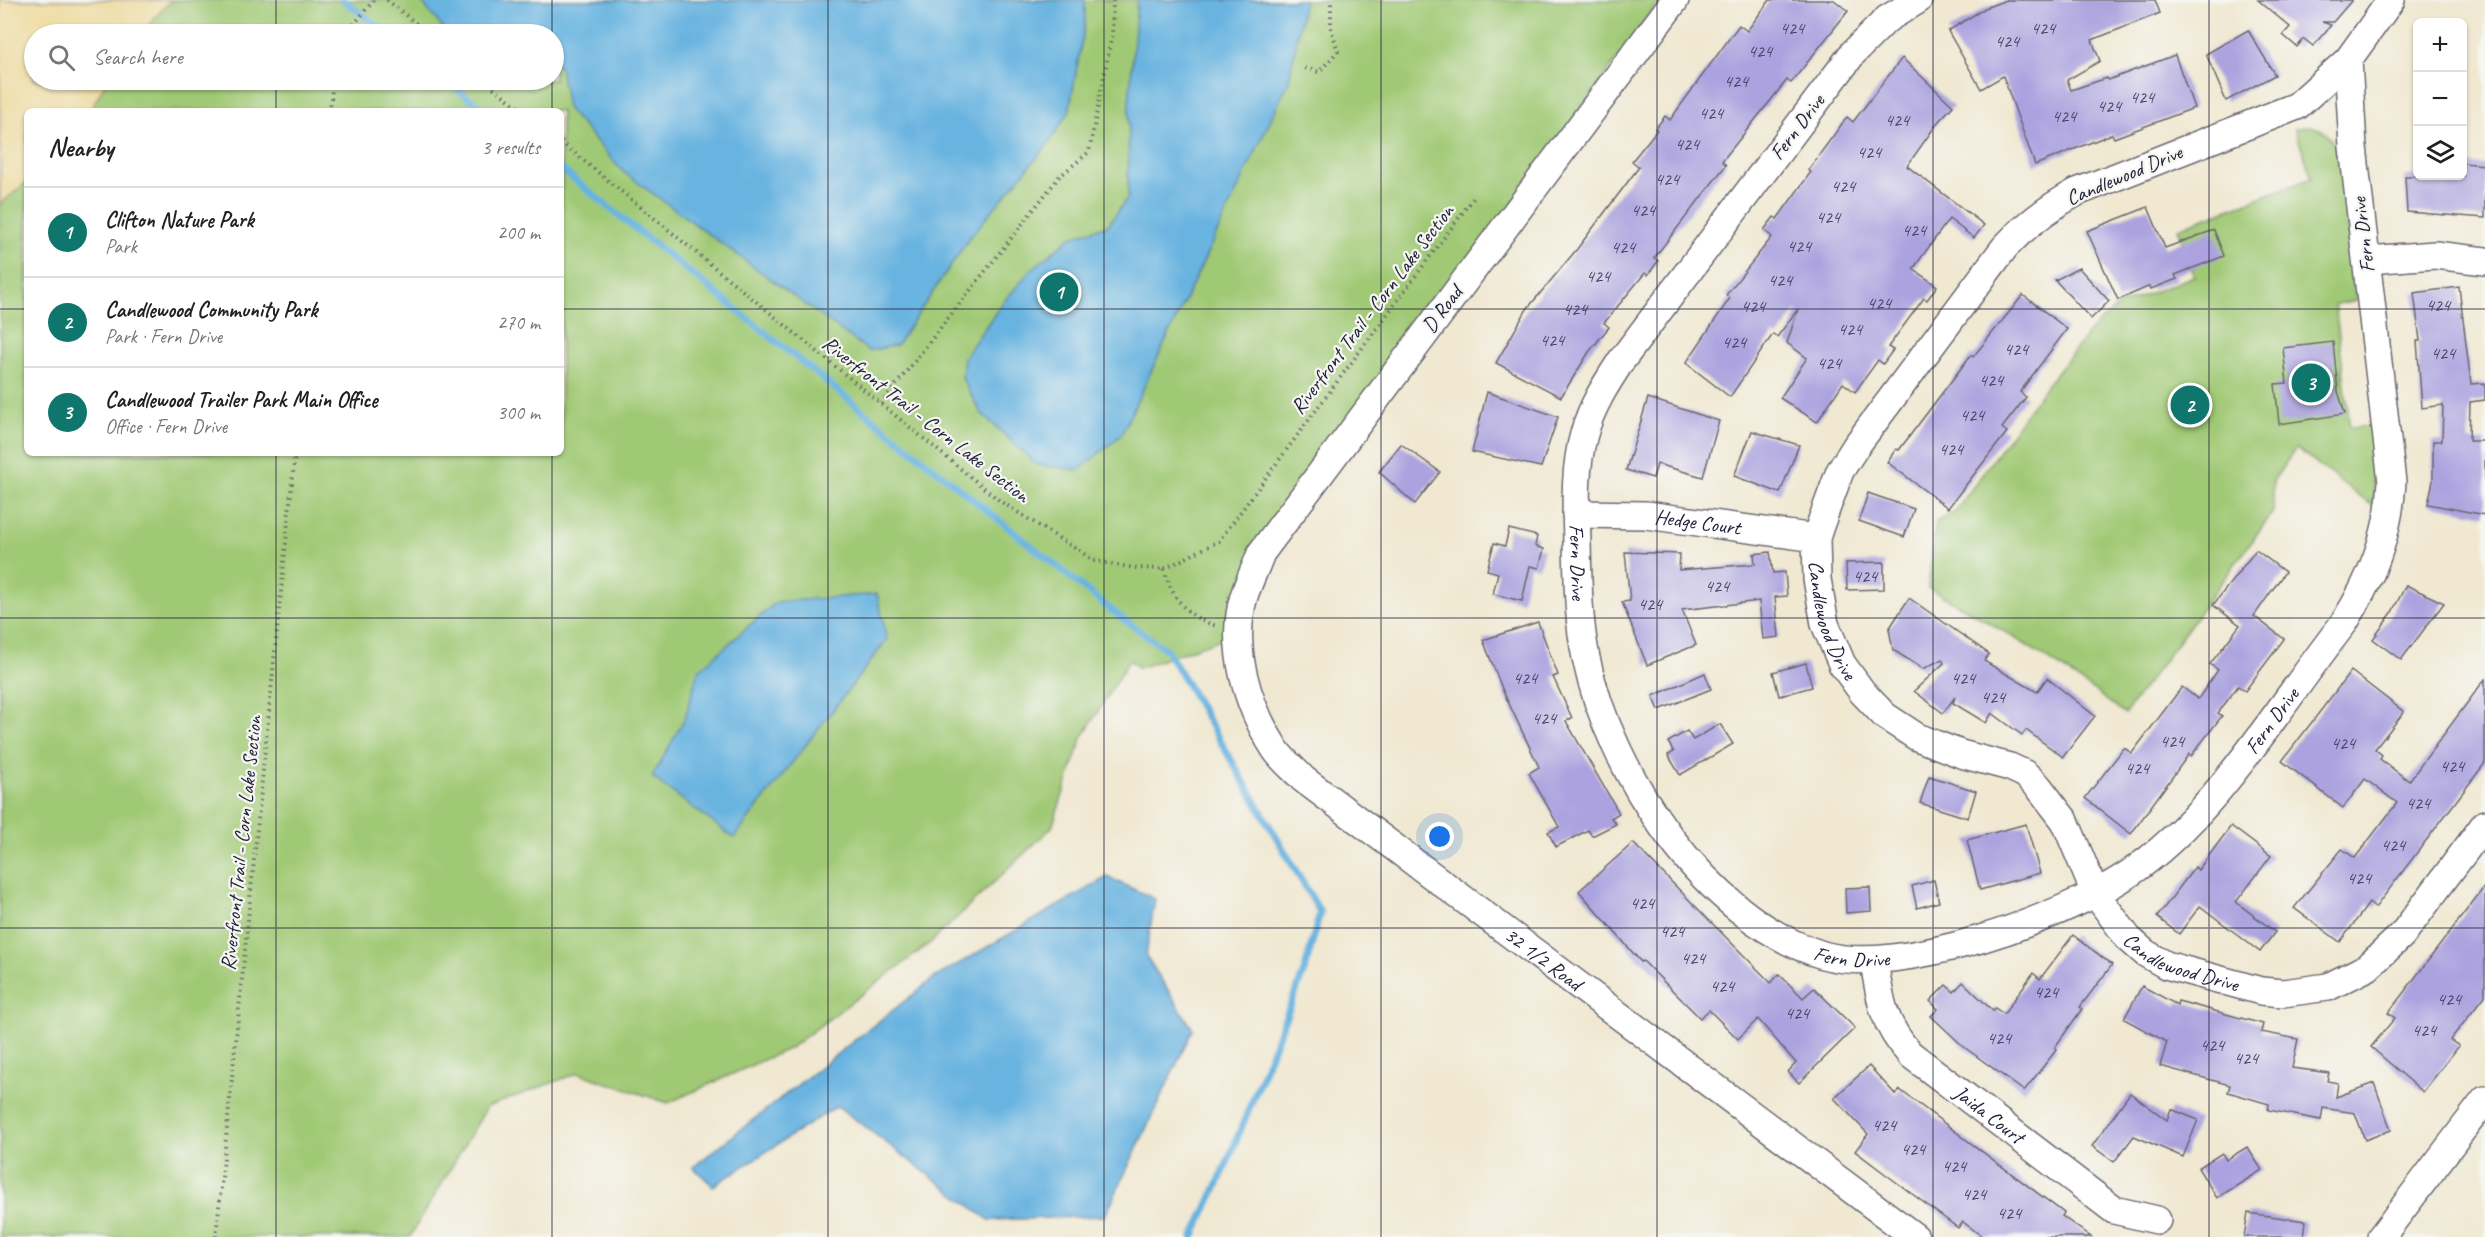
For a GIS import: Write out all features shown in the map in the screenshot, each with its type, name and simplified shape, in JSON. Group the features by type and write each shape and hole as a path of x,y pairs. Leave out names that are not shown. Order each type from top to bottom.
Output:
{"street":[{"name":"D Road","path":"1238,633 1244,597 1261,553 1283,520 1675,0"},
{"name":"Fern Drive","path":"1918,0 1887,19 1853,53 1621,361 1596,400 1584,433 1577,470 1579,615 1586,659 1606,725 1630,777 1651,812 1676,843 1746,917 1768,933 1822,955 1874,961 1924,953 2044,919 2127,875 2175,838 2214,794 2344,623 2374,569 2386,532 2392,482 2353,147 2348,60"},
{"name":"Candlewood Drive","path":"2391,0 2348,60 2297,106 2077,192 2046,210 2023,228 2005,247 1856,446 1840,471 1816,538 1817,579 1825,624 1842,664 1863,693 1885,716 1917,737 1961,754 2010,767 2025,774 2038,786 2065,821 2095,893 2128,938 2161,963 2261,991 2305,992 2348,979 2380,958 2402,935 2485,824"},
{"path":"2367,260 2435,255 2485,261"},
{"name":"Hedge Court","path":"1576,514 1646,515 1816,538"},
{"name":"32 1/2 Road","path":"1238,633 1242,670 1252,707 1276,750 1303,779 1915,1237"},
{"name":"Jaida Court","path":"1874,961 1881,1008 1893,1035 1910,1054 2114,1210 2157,1220"},
{"path":"2381,1237 2485,1100"}],"path":[{"path":"387,0 417,24"},
{"path":"881,404 1059,177 1089,152 1112,35 1113,0"},
{"path":"1305,68 1319,72 1338,51 1331,29 1331,0"},
{"path":"354,24 372,2"},
{"path":"330,108 332,90"},
{"path":"497,90 519,108"},
{"name":"Riverfront Trail - Corn Lake Section","path":"564,144 1000,501 1095,561 1135,568 1164,569 1219,541 1475,196"},
{"name":"Riverfront Trail - Corn Lake Section","path":"216,1237 295,456"},
{"path":"1164,569 1171,592 1179,605 1209,624 1238,633"}],"green space":[{"path":"150,0 1660,0 1283,520 1238,633 1139,668 1129,660 1082,738 1052,827 929,944 790,1048 668,1103 578,1073 487,1107 410,1237 0,1237 0,167 24,140 24,456 564,456 564,108 54,108 70,90 564,90 564,24 128,24"},
{"path":"2307,126 2321,129 2328,135 2340,165 2344,188 2356,301 2335,304 2350,428 2370,426 2375,470 2373,506 2296,448 2273,481 2273,512 2125,714 2029,647 1928,588 1936,522 1955,512 2048,383 2094,327 2118,306 2194,276 2178,228 2312,178 2295,129"}],"sand":[{"path":"0,0 175,0 168,3 150,24 24,24 24,90 102,90 92,108 24,108 24,184 0,204"}],"water":[{"path":"420,0 1085,0 1085,23 1069,112 1049,143 970,237 897,345 869,351 622,171 567,108 564,90 564,24 440,24"},
{"path":"1137,0 1304,0 1289,81 1121,435 1079,470 1037,465 981,413 962,378 964,357 1001,305 1031,270 1071,237 1108,225 1128,197 1129,103"},
{"path":"877,594 887,640 734,838 652,777 685,718 698,671 776,602"},
{"path":"1107,877 1155,899 1146,956 1193,1029 1105,1216 989,1220 837,1106 713,1186 693,1167 934,978"}],"building":[{"path":"1770,0 1834,0 1848,11 1791,83 1787,80 1722,161 1726,165 1654,258 1658,261 1648,275 1645,273 1604,323 1609,327 1589,352 1561,397 1496,363 1527,309 1577,249 1639,167 1632,161 1657,130 1655,129 1665,116 1670,120 1739,25 1747,31"},
{"path":"2006,0 2155,0 2160,13 2092,40 2100,61 2067,80 2071,90 2107,78 2108,80 2175,55 2194,108 2114,138 2112,134 2035,165 2003,76 1981,89 1948,31 1985,8"},
{"path":"2258,0 2352,0 2333,22 2322,22 2331,25 2313,46 2304,39 2297,47 2283,35 2290,27"},
{"path":"2248,30 2275,75 2226,101 2206,54"},
{"path":"1902,58 1953,106 1938,122 1907,166 1984,225 1974,238 1949,219 1913,269 1937,286 1927,300 1924,298 1888,347 1893,350 1883,364 1878,360 1855,392 1843,383 1817,422 1780,398 1807,358 1787,343 1798,309 1777,337 1773,334 1730,397 1686,363 1730,298 1726,295 1772,237 1764,230 1774,217 1777,219 1811,172 1808,170 1847,117 1853,122"},
{"path":"2467,163 2485,165 2485,218 2407,212 2405,176 2413,176 2413,180 2467,180"},
{"path":"2148,207 2165,248 2214,230 2224,256 2175,275 2177,279 2151,289 2150,286 2118,300 2087,231"},
{"path":"2079,268 2109,301 2091,319 2055,280"},
{"path":"2459,287 2471,384 2485,383 2485,400 2470,402 2469,441 2485,441 2485,515 2428,504 2433,481 2433,441 2442,441 2443,405 2422,408 2417,341 2420,341 2414,293"},
{"path":"2023,295 2067,329 2020,392 2026,397 2002,428 2007,432 1948,508 1887,462 1896,449 1899,450 1971,355 1973,357"},
{"path":"2333,342 2338,391 2345,414 2279,424 2275,384 2287,383 2283,348"},
{"path":"1487,392 1558,417 1541,467 1472,452"},
{"path":"1648,398 1719,421 1703,477 1657,464 1653,478 1626,470"},
{"path":"1752,431 1799,445 1780,493 1734,476"},
{"path":"1401,444 1440,472 1415,504 1379,472"},
{"path":"1868,493 1914,509 1904,537 1859,521"},
{"path":"1509,529 1537,536 1535,546 1544,549 1539,568 1530,566 1522,601 1493,594 1498,573 1487,570 1494,543 1505,546"},
{"path":"2256,550 2285,572 2254,616 2284,639 2245,691 2238,686 2218,713 2222,716 2191,756 2189,754 2131,834 2085,798 2124,748 2132,753 2182,687 2198,699 2218,670 2210,664 2240,625 2213,605"},
{"path":"1625,552 1680,554 1679,570 1755,564 1754,554 1770,552 1773,573 1785,572 1787,596 1775,597 1779,637 1763,639 1759,601 1682,610 1696,645 1647,665 1622,602 1630,601"},
{"path":"1884,562 1884,589 1847,590 1846,563"},
{"path":"2406,585 2444,603 2401,660 2373,639 2391,614"},
{"path":"1909,598 1989,654 1984,661 2037,692 2047,678 2095,716 2063,757 2026,730 2022,735 1992,713 1986,723 1953,703 1955,697 1943,713 1914,691 1944,663 1942,659 1923,669 1893,650 1889,629"},
{"path":"1538,622 1558,675 1553,677 1572,718 1566,721 1619,813 1611,818 1616,824 1592,836 1588,830 1556,847 1548,832 1559,827 1529,773 1539,767 1503,691 1483,640"},
{"path":"1806,663 1812,687 1779,696 1773,672"},
{"path":"2351,671 2404,712 2375,749 2382,755 2380,759 2409,781 2485,679 2485,763 2375,908 2369,903 2340,942 2294,908 2342,849 2355,858 2397,803 2365,779 2343,808 2282,761"},
{"path":"1705,673 1711,689 1659,710 1653,696"},
{"path":"1720,724 1733,744 1680,775 1668,755 1674,752 1668,742 1687,731 1693,740"},
{"path":"1929,776 1976,791 1968,818 1920,803"},
{"path":"2026,824 2040,873 1980,890 1967,840"},
{"path":"2231,826 2271,856 2236,902 2275,932 2260,952 2200,906 2179,934 2157,917 2195,867 2198,870"},
{"path":"1633,843 1771,983 1779,974 1803,998 1814,988 1855,1028 1799,1083 1788,1072 1796,1063 1758,1019 1738,1039 1709,1010 1700,1018 1643,961 1641,962 1579,891"},
{"path":"1934,880 1939,902 1917,908 1912,886"},
{"path":"2485,886 2485,996 2450,1040 2459,1046 2423,1092 2371,1047 2395,1018 2388,1013"},
{"path":"1870,887 1871,911 1846,913 1845,888"},
{"path":"2073,935 2112,965 2080,1007 2082,1009 2055,1047 2057,1049 2024,1091 1964,1047 1931,1016 1938,1009 1930,1001 1946,985 1954,992 1963,982 1993,1011 1995,1008 2004,1014 2033,973 2040,979"},
{"path":"2142,986 2177,1005 2178,1001 2263,1024 2261,1032 2298,1039 2292,1068 2329,1073 2327,1081 2338,1083 2336,1097 2374,1083 2391,1130 2365,1140 2355,1113 2323,1108 2321,1120 2268,1110 2269,1104 2228,1092 2230,1085 2160,1066 2167,1042 2124,1019"},
{"path":"1869,1066 1896,1095 1900,1090 2064,1213 2062,1216 2091,1237 1983,1237 1963,1222 1958,1228 1855,1151 1868,1134 1834,1098"},
{"path":"2130,1093 2167,1120 2171,1109 2198,1120 2183,1157 2134,1136 2114,1162 2092,1146"},
{"path":"2247,1147 2262,1170 2217,1198 2198,1168 2222,1153 2226,1160"},
{"path":"2248,1213 2306,1221 2304,1237 2244,1237"}],"waterway":[{"path":"343,0 375,24"},
{"path":"458,90 482,108"},
{"path":"564,171 1120,617 1167,650 1320,912 1305,969 1223,1173 1193,1237"}],"place":[{"name":"Clifton Nature Park","path":"1059,292"},
{"name":"Candlewood Trailer Park Main Office","path":"2311,383"},
{"name":"Candlewood Community Park","path":"2190,405"}]}
